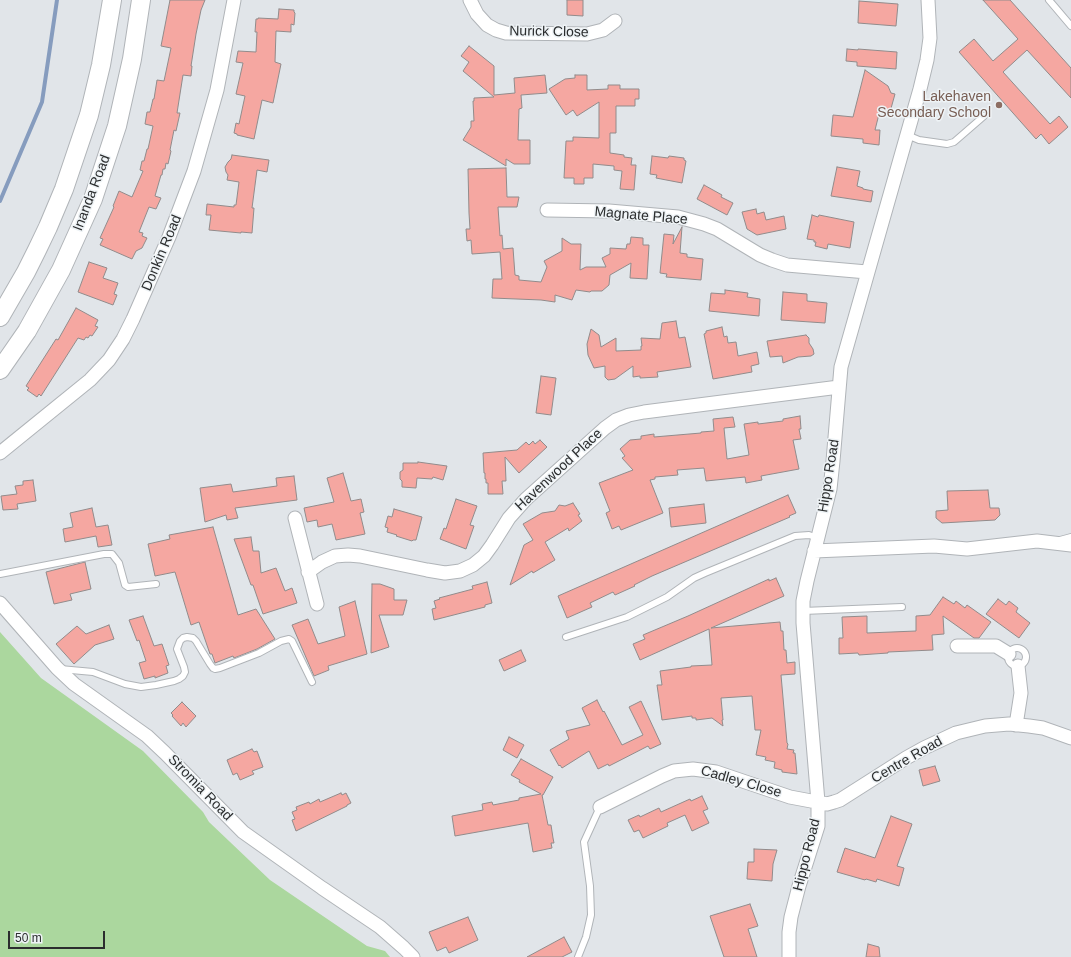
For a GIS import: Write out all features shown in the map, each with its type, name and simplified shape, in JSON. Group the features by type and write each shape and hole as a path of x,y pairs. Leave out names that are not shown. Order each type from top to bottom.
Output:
{"main road":[{"name":"Inanda Road","path":"0,317 37,250 64,189 89,115 101,65 112,0"},
{"name":"Inanda Road","path":"0,370 27,331 61,270 93,199 116,126 132,59 141,0"}],"street":[{"name":"Donkin Road","path":"0,453 90,380 109,360 133,319 169,237 194,171 217,90 234,0"},
{"name":"Nurick Close","path":"470,0 477,14 487,25 506,33 587,34 603,30 615,21"},
{"name":"Hippo Road","path":"789,957 790,921 799,886 818,826 818,802 803,623 803,601 830,489 841,367 927,60 930,38 928,0"},
{"name":"Magnate Place","path":"547,210 609,211 678,217 717,229 760,255 787,265 867,272"},
{"name":"Havenwood Place","path":"308,572 322,562 335,556 348,555 360,556 445,573 460,571 473,565 484,556 518,507 605,428 616,420 629,415 644,412 839,387"},
{"path":"295,518 316,604"},
{"path":"816,545 934,546 967,549 1030,541 1071,544"},
{"name":"Stromia Road","path":"0,603 57,668 74,684 147,736 243,832 380,927 412,957"},
{"path":"957,646 996,646 1009,654"},
{"path":"1016,725 1021,693 1018,666"},
{"name":"Centre Road","path":"818,802 827,804 840,800 912,754 956,733 985,726 1009,724 1043,728 1071,738"},
{"name":"Cadley Close","path":"600,807 674,771 693,769 716,772 790,797 818,802"}],"lane":[{"path":"1049,0 1071,26"},
{"path":"907,135 918,140 946,144 954,142 984,116"},
{"path":"566,637 627,617 667,598 694,578 794,536 810,535 816,545"},
{"path":"1049,542 1071,537"},
{"path":"0,574 97,555 112,554 118,563 125,585 128,587 156,584"},
{"path":"803,611 902,607"},
{"path":"57,668 93,672 125,684 141,687 174,682 183,676 185,672 184,667 177,649 183,638 187,637 196,640 212,668 215,669 259,653 288,639 292,641 312,682"},
{"path":"1020,649 1024,654 1025,660 1023,663 1015,666 1010,663 1008,656 1009,654 1011,651 1020,649"},
{"path":"578,957 586,937 591,915 590,886 584,842 600,807"}],"green space":[{"path":"0,632 41,678 143,751 203,812 209,822 270,880 367,946 385,951 390,957 0,957"}],"building":[{"path":"170,0 205,0 201,10 196,34 191,76 183,75 177,113 180,113 176,131 174,130 168,164 166,163 165,169 163,169 155,196 161,198 156,209 149,207 139,232 143,233 142,236 147,238 142,248 136,251 132,259 100,245 103,239 100,238 114,207 113,206 119,191 132,197 143,171 140,170 142,161 144,161 148,149 153,126 145,124 147,112 150,112 157,80 164,81 171,48 161,46"},
{"path":"567,0 583,0 583,16 567,15"},
{"path":"983,0 1010,0 1071,68 1071,98 1027,50 1003,72 1050,124 1059,116 1068,127 1049,144 1041,134 1036,139 959,52 974,39 993,61 1018,39"},
{"path":"859,1 898,4 896,26 858,23"},
{"path":"279,9 294,10 295,13 294,25 291,24 291,32 276,31 275,62 281,64 273,103 262,100 254,139 237,135 234,133 236,123 239,124 245,96 236,94 243,63 236,62 238,51 256,52 256,19 278,19"},
{"path":"469,46 494,66 494,95 515,93 514,78 545,75 547,93 521,95 522,108 519,109 518,140 530,140 530,164 514,164 506,159 506,166 463,140 471,127 471,121 474,121 474,98 494,97 463,71 469,62 461,56"},
{"path":"847,49 897,52 896,69 857,66 857,62 846,61"},
{"path":"865,70 888,86 891,93 895,94 890,112 880,110 875,130 880,130 879,145 863,143 863,139 831,136 833,115 853,117"},
{"path":"575,75 587,75 587,90 608,89 608,85 620,85 620,89 639,89 639,99 635,99 635,106 616,106 616,133 610,133 610,153 632,158 631,165 636,165 634,190 620,189 622,171 614,170 614,166 593,164 593,178 584,178 584,184 574,184 574,178 564,178 566,141 573,141 573,137 599,138 599,102 577,116 573,110 566,115 549,89 565,79 575,78"},
{"path":"232,155 269,160 267,172 257,170 252,208 254,208 252,233 209,230 211,215 206,215 207,204 234,207 234,205 236,205 239,182 227,180 228,175 225,167"},
{"path":"652,156 684,158 686,161 682,183 656,178 657,175 650,174"},
{"path":"837,167 860,171 857,186 873,191 871,202 831,196"},
{"path":"506,168 507,197 519,197 517,207 498,207 500,236 502,235 503,249 513,248 515,275 519,276 519,280 541,282 547,267 544,261 562,251 562,238 571,244 581,244 580,270 586,267 606,267 602,258 610,254 610,248 626,249 627,244 630,244 631,237 643,238 643,245 649,245 647,279 630,278 631,263 610,275 609,285 602,291 590,292 576,290 572,300 555,295 555,302 492,298 493,279 502,279 500,252 472,254 471,240 467,241 466,229 470,229 468,169"},
{"path":"704,185 722,195 721,197 733,203 727,215 697,199"},
{"path":"756,209 757,214 764,212 766,220 784,216 786,229 757,235 747,229 742,212"},
{"path":"812,215 854,222 850,248 828,244 827,249 815,246 816,242 814,242 814,240 807,239"},
{"path":"682,227 680,253 687,254 687,257 703,259 701,280 666,277 667,274 660,273 664,234 674,235 673,244"},
{"path":"89,262 107,268 103,278 118,283 114,294 117,295 113,305 78,292"},
{"path":"725,290 748,293 747,297 760,299 759,316 709,311 711,293 725,294"},
{"path":"783,292 807,294 807,301 827,303 825,323 781,320"},
{"path":"76,308 98,320 95,326 98,327 92,336 90,335 88,338 86,337 84,340 78,338 41,396 39,394 37,397 27,390 29,388 26,386 56,339 58,340"},
{"path":"676,321 679,338 685,337 691,367 657,372 658,377 640,378 640,376 633,377 633,366 615,379 608,380 605,377 605,366 594,368 588,355 587,344 591,329 599,335 601,347 616,338 616,351 641,350 641,338 660,339 662,323"},
{"path":"722,327 724,337 727,336 728,343 736,342 738,356 757,352 759,364 751,366 752,372 713,379 704,334 706,331"},
{"path":"806,335 809,338 809,343 813,349 814,354 811,356 798,357 783,363 782,356 770,357 767,341"},
{"path":"541,376 556,378 551,415 536,413"},
{"path":"800,416 801,429 799,429 801,439 793,440 799,469 761,476 762,480 746,483 745,477 706,481 704,468 677,470 678,475 655,477 655,479 650,480 663,513 621,530 619,526 612,529 606,513 610,511 599,483 633,470 622,458 625,456 620,449 630,440 641,439 641,436 654,434 654,437 714,431 713,419 733,417 735,427 724,428 727,459 749,455 744,424 783,421 783,419"},
{"path":"540,440 547,447 519,473 505,457 506,481 502,481 503,494 488,494 488,483 486,483 484,473 483,453 517,450 526,442 529,445 533,441 535,444"},
{"path":"418,462 447,466 443,480 433,477 432,479 417,478 416,488 402,487 400,472 403,470 403,463"},
{"path":"343,473 351,501 361,499 364,512 360,513 365,534 336,540 332,524 318,527 317,520 307,522 304,508 334,502 327,478"},
{"path":"294,476 297,500 235,508 238,518 227,520 226,515 205,522 200,488 231,484 233,492 277,486 276,478"},
{"path":"33,480 36,501 17,504 18,509 3,510 1,496 17,494 15,486 23,485 23,481"},
{"path":"988,490 990,508 999,508 1000,515 995,520 942,523 936,518 936,511 948,510 947,491"},
{"path":"788,495 796,513 789,516 790,517 652,576 615,595 613,592 590,603 592,607 567,618 558,596"},
{"path":"456,499 477,506 470,525 474,526 466,549 440,539 444,528 446,529"},
{"path":"573,503 580,514 578,515 582,521 569,531 568,528 545,542 555,560 533,573 532,571 510,585 524,545 533,540 523,524 542,513 555,511 559,505 565,506"},
{"path":"704,504 706,523 671,527 669,508"},
{"path":"92,508 96,527 108,525 112,545 98,547 96,536 65,542 63,529 73,527 70,513"},
{"path":"394,509 422,517 416,540 412,541 387,532 388,528 385,527 388,516 392,517"},
{"path":"213,527 238,615 256,609 275,639 257,649 234,658 233,656 215,663 212,654 210,654 199,622 191,625 175,572 155,576 148,544 170,539 169,535"},
{"path":"251,537 253,551 259,551 261,573 276,568 285,591 292,588 297,603 263,614 234,539"},
{"path":"85,562 91,589 70,594 72,600 54,604 46,572"},
{"path":"776,578 784,596 711,628 780,622 781,631 783,631 784,650 786,650 787,663 795,662 795,674 781,675 788,744 787,749 794,750 793,753 795,753 797,774 782,772 782,770 774,768 775,762 765,760 766,757 756,755 761,730 755,730 752,696 721,698 723,726 712,718 696,720 696,718 692,718 692,716 662,720 657,685 662,685 660,671 691,666 712,665 709,629 640,660 633,644 645,639 643,635 769,579 769,581"},
{"path":"487,582 492,603 485,605 485,607 434,620 432,609 436,608 434,601 440,599 439,598 473,589 472,586"},
{"path":"372,584 380,584 394,589 394,600 407,600 403,615 379,615 389,647 371,653"},
{"path":"943,597 954,604 956,601 965,608 967,605 991,622 979,638 974,638 943,616 944,634 932,635 933,650 859,655 858,653 839,654 839,638 843,638 842,617 867,616 867,633 916,631 916,616 930,615"},
{"path":"998,599 1006,605 1009,601 1018,608 1016,612 1030,623 1019,638 986,614"},
{"path":"355,601 367,654 328,666 329,670 314,676 292,625 308,619 318,644 345,636 339,607"},
{"path":"143,616 154,646 162,644 169,665 166,666 168,673 155,678 155,676 144,679 139,663 146,661 139,640 137,641 129,620"},
{"path":"109,625 114,639 95,645 74,664 56,644 77,626 86,634"},
{"path":"521,650 526,661 504,671 499,660"},
{"path":"597,700 622,745 643,735 629,707 641,701 661,744 650,749 648,746 609,766 608,764 598,769 589,751 562,768 560,765 559,766 550,750 569,739 566,731 590,725 582,708"},
{"path":"182,702 196,716 186,727 183,723 181,726 171,713"},
{"path":"509,737 524,745 517,758 503,750"},
{"path":"252,749 254,752 257,751 263,767 252,771 254,774 240,780 237,773 233,775 227,760"},
{"path":"521,759 553,777 542,795 548,825 551,825 554,843 551,843 552,848 533,852 528,823 455,836 452,816 483,810 482,804 492,802 493,805 541,794 519,782 520,780 511,775"},
{"path":"935,766 940,781 923,786 919,770"},
{"path":"341,793 342,795 346,793 351,803 296,831 292,820 295,819 292,812 297,810 296,807 309,802 310,804 319,799 320,802"},
{"path":"702,796 708,809 703,811 709,823 692,831 685,815 667,823 668,826 643,838 639,830 634,832 628,820 639,815 640,817 659,808 661,812 690,799 691,801"},
{"path":"891,816 912,824 897,866 904,868 899,886 877,879 876,882 837,872 845,848 875,858"},
{"path":"754,849 777,850 773,864 772,881 747,879 748,862 754,862"},
{"path":"750,904 758,926 748,929 757,957 724,957 710,916"},
{"path":"468,917 478,940 449,953 446,947 437,951 429,932"},
{"path":"564,937 572,952 562,957 527,957"},
{"path":"868,944 879,947 880,957 866,957"}],"waterway":[{"path":"0,201 42,102 57,0"}],"place":[{"name":"Lakehaven Secondary School","path":"999,105"}]}
